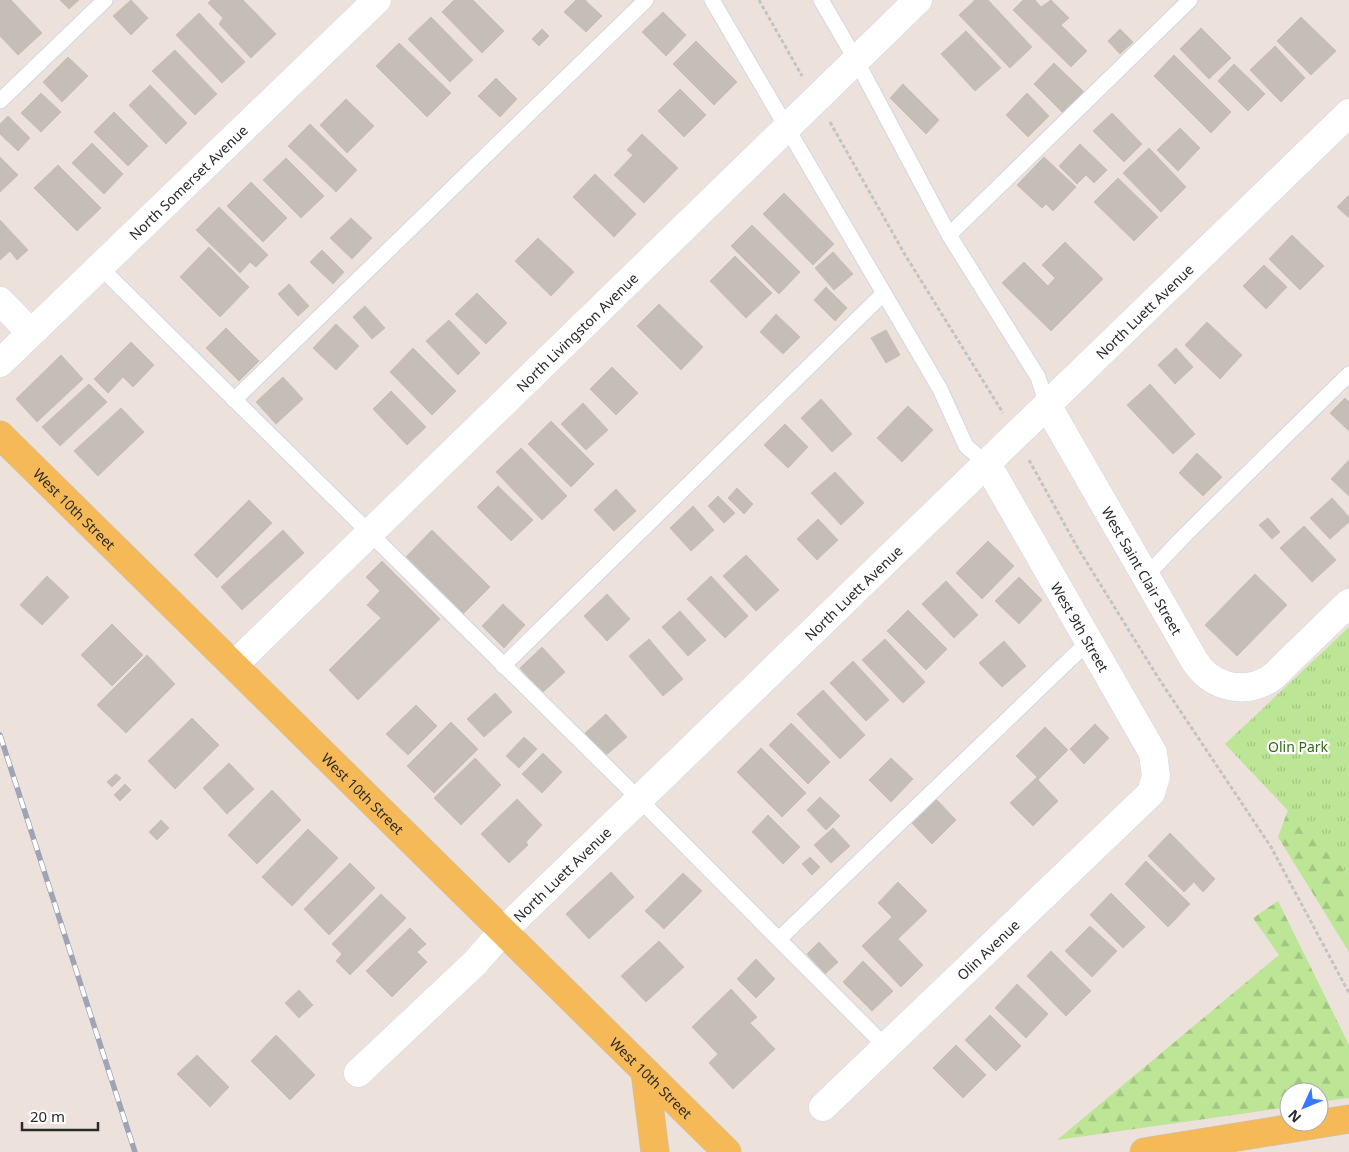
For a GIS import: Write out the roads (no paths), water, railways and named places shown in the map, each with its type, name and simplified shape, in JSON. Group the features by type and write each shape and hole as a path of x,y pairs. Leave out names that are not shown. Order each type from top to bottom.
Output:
{"main road":[{"name":"West 10th Street","path":"0,434 727,1152"},
{"path":"646,1072 655,1152"},
{"path":"1144,1152 1349,1119"}],"street":[{"name":"North Somerset Avenue","path":"0,363 377,0"},
{"name":"North Livingston Avenue","path":"234,665 918,0"},
{"name":"North Luett Avenue","path":"358,1073 475,963 503,931 1349,113"},
{"path":"0,302 31,333"},
{"name":"West Saint Clair Street","path":"1047,405 1194,660 1206,676 1214,681 1233,687 1252,686 1270,679 1349,603"},
{"name":"West 9th Street","path":"987,464 1153,754 1156,776 1151,793"},
{"name":"Olin Avenue","path":"824,1108 1151,793"}],"lane":[{"path":"0,100 105,0"},
{"path":"234,400 646,0"},
{"path":"712,0 940,389 966,446 987,464"},
{"path":"821,0 856,60 949,236 1038,377 1047,405"},
{"path":"949,236 1190,0"},
{"path":"100,267 640,799 886,1047"},
{"path":"503,666 884,293"},
{"path":"1146,576 1186,534 1349,374"},
{"path":"779,939 1088,642"}],"railway":[{"path":"0,735 135,1152"}],"park label":[{"name":"Olin Park","path":"1298,746"}]}
